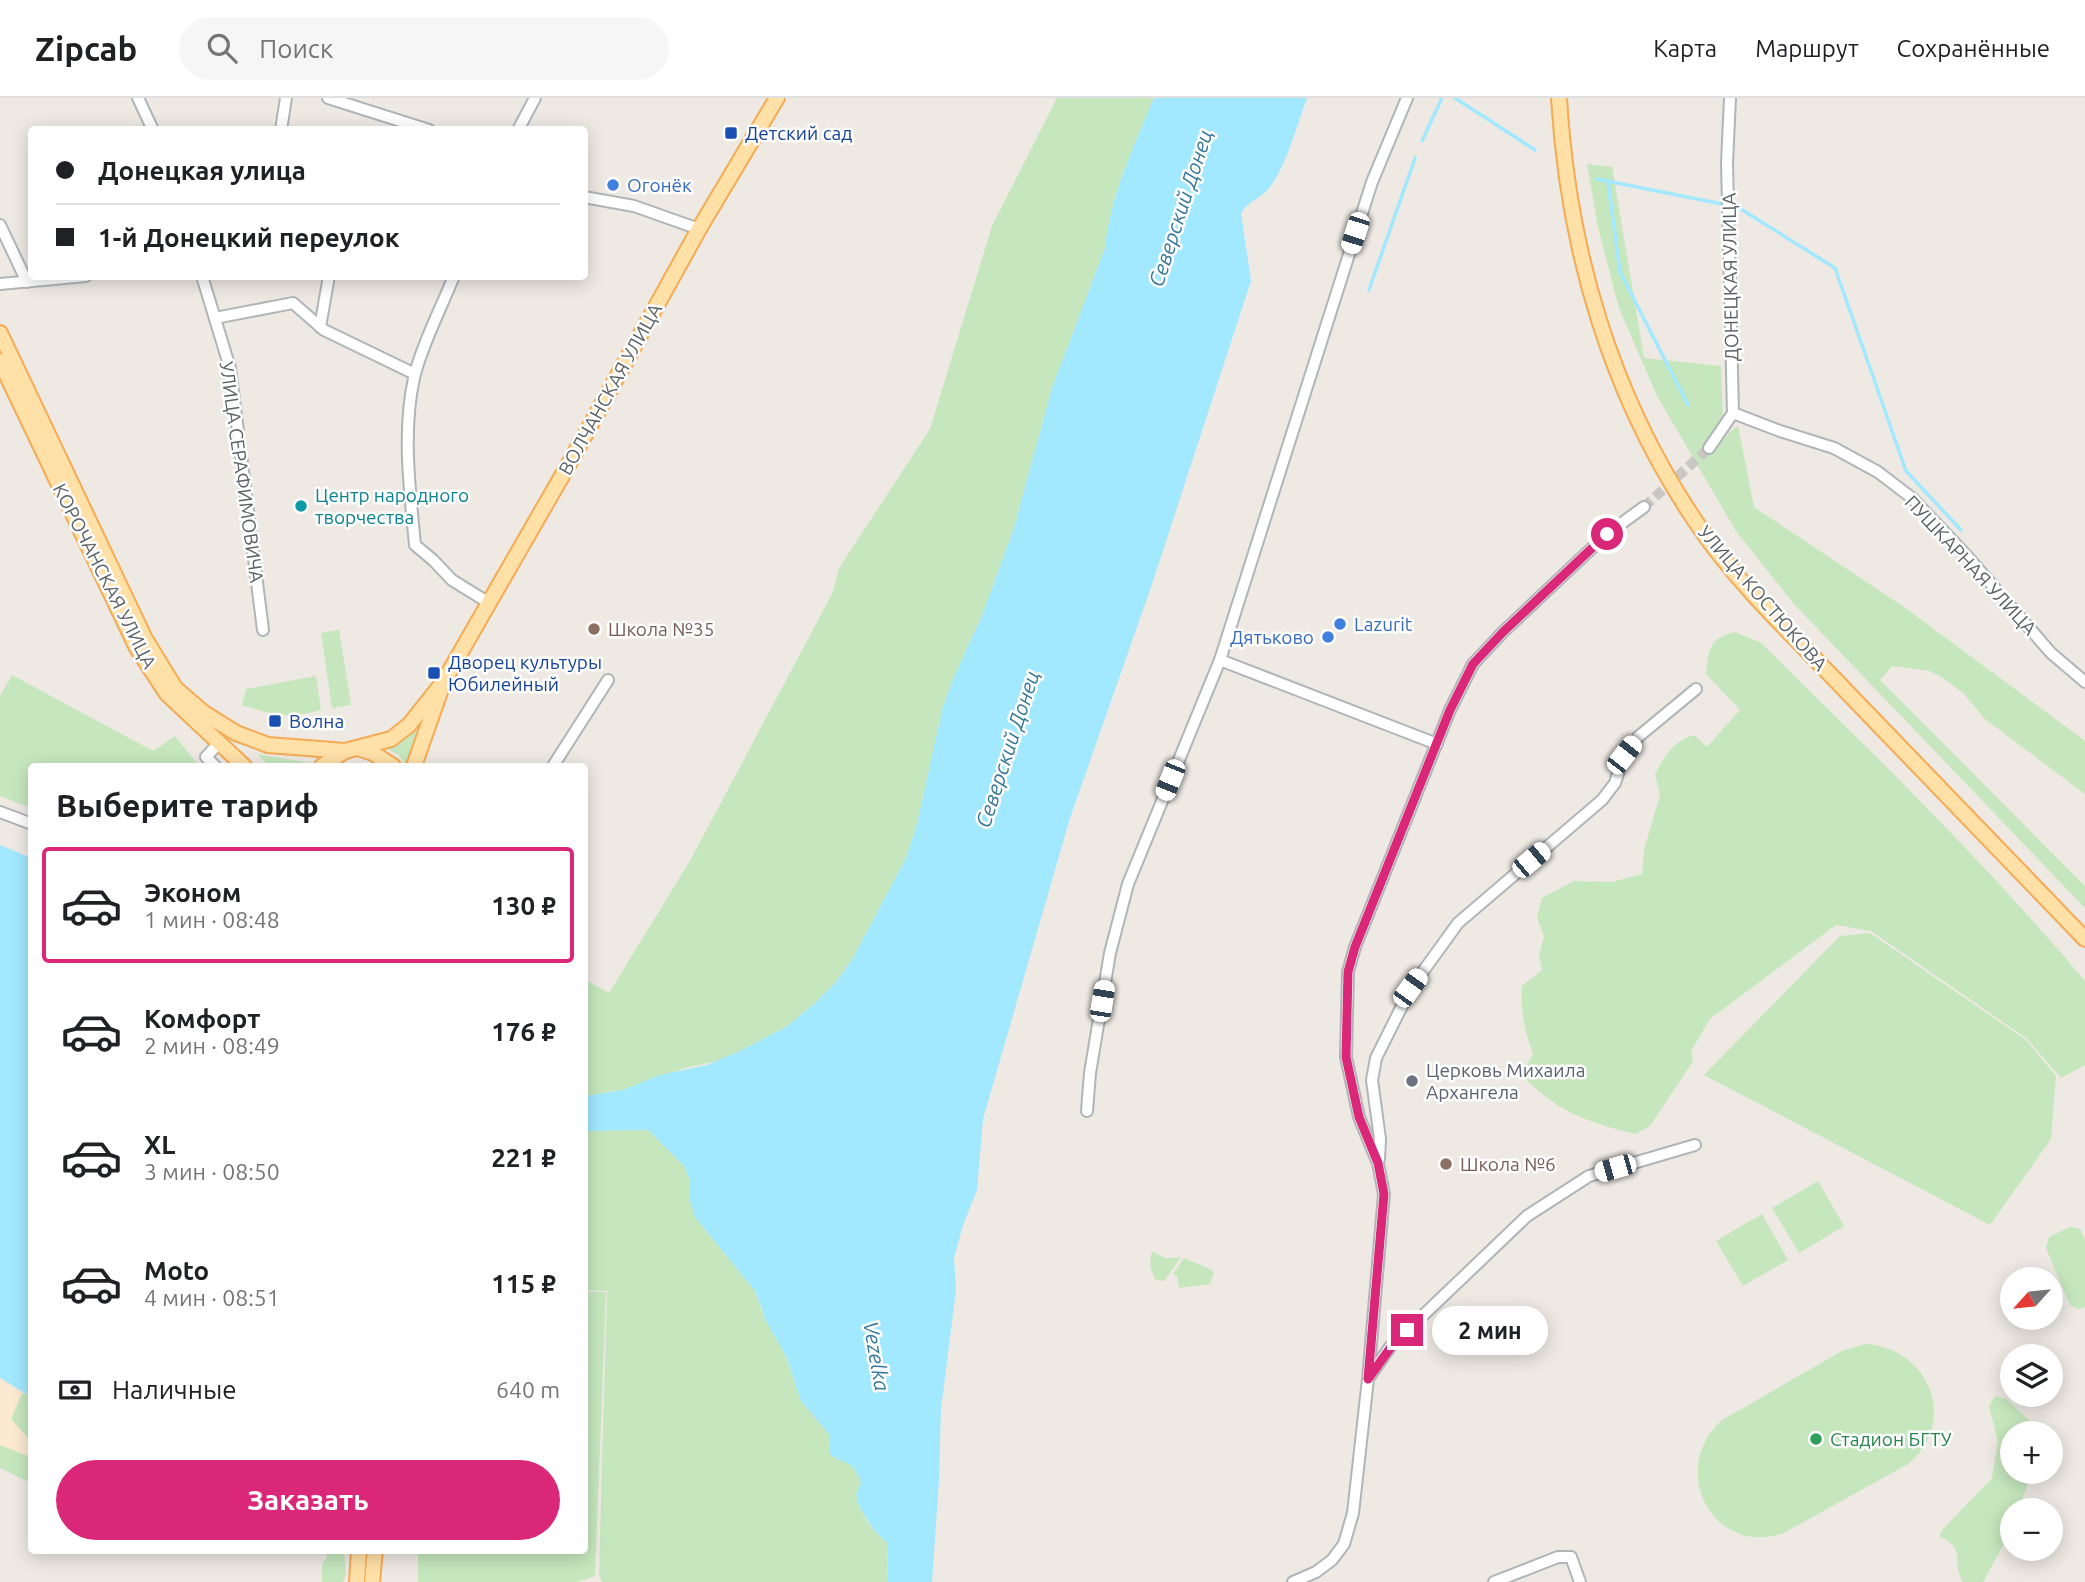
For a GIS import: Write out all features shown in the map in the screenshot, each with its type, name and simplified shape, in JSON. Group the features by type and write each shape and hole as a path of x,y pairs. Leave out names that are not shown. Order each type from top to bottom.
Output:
{"main road":[{"name":"ВОЛЧАНСКАЯ УЛИЦА","path":"444,681 699,229 777,98"},
{"name":"УЛИЦА КОСТЮКОВА","path":"1559,98 1561,144 1574,227 1596,316 1612,364 1633,409 1664,471 1699,527 1775,616 2085,939"},
{"name":"КОРОЧАНСКАЯ УЛИЦА","path":"0,334 145,639 175,688 204,713 236,733 268,744 352,750"},
{"name":"КОРОЧАНСКАЯ УЛИЦА","path":"0,361 138,648 167,694 241,763"},
{"path":"328,763 352,750 391,739 409,725 444,681"},
{"path":"415,763 444,681"},
{"path":"352,750 373,753 388,763"},
{"path":"357,1582 359,1554"},
{"path":"372,1582 375,1554"}],"street":[{"path":"138,98 151,126"},
{"path":"282,126 286,98"},
{"path":"328,98 416,126"},
{"path":"520,126 536,98"},
{"path":"1087,1111 1090,1073 1110,953 1128,884 1220,660 1372,182 1407,98"},
{"name":"ДОНЕЦКАЯ УЛИЦА","path":"1730,98 1727,163 1733,413"},
{"path":"588,198 634,206 699,229"},
{"path":"0,225 27,282"},
{"path":"0,284 47,280"},
{"name":"УЛИЦА СЕРАФИМОВИЧА","path":"203,280 230,368 263,630"},
{"path":"320,327 327,280"},
{"path":"452,280 415,374 409,403 407,465 415,545 452,580 489,603"},
{"path":"215,318 293,303 320,327 415,374"},
{"path":"1709,448 1733,413"},
{"name":"ПУШКАРНАЯ УЛИЦА","path":"1733,413 1834,448 1878,471 1912,498 1967,556 2051,653 2085,682"},
{"path":"1293,1582 1332,1560 1344,1544 1353,1513 1368,1379 1384,1194 1378,1163 1359,1117 1346,1057 1348,972 1355,947 1455,699 1473,664 1607,534 1644,507"},
{"path":"1220,660 1437,744"},
{"path":"555,763 608,680"},
{"path":"1378,1163 1380,1139 1372,1080 1376,1058 1410,988 1458,923 1602,800 1615,783 1624,755 1638,737 1696,689"},
{"path":"212,763 206,757 219,743"},
{"path":"0,812 28,822"},
{"path":"1368,1379 1391,1347 1527,1216 1589,1176 1695,1145"},
{"path":"1494,1582 1558,1558 1572,1557 1580,1582"}],"green space":[{"path":"1057,98 1154,98 1124,172 1112,209 1105,248 1052,388 1013,531 981,618 942,710 917,824 906,858 853,958 836,982 786,1027 722,1060 685,1068 623,1090 588,1096 588,981 609,993 691,859 833,592 839,568 930,429 992,226"},
{"path":"1587,164 1612,167 1644,358 1721,366 1723,418 1702,447 1710,454 1738,426 1754,507 1907,609 2085,741 2085,794 1985,719 1963,693 1930,671 1892,666 1880,680 2085,886 2085,908 1793,603 1736,531 1657,396 1619,308 1598,227"},
{"path":"339,630 351,705 332,708 321,633"},
{"path":"1734,632 1760,642 1843,724 1967,850 2085,981 2085,1065 2061,1078 2026,1038 1871,931 1836,925 1710,1019 1691,1051 1693,1061 1650,1126 1635,1134 1576,1115 1539,1092 1526,1080 1526,1066 1533,1054 1524,1021 1522,986 1542,970 1539,955 1544,937 1537,917 1542,898 1574,881 1612,882 1642,874 1644,850 1660,795 1655,774 1662,761 1675,745 1694,735 1707,747 1740,710 1706,674 1711,647 1719,638"},
{"path":"12,675 153,751 175,736 197,763 28,763 28,807 0,796 0,696"},
{"path":"316,676 321,710 281,715 242,705 246,689"},
{"path":"418,729 408,763 404,763 398,754 386,749"},
{"path":"257,754 311,763 266,763"},
{"path":"1870,933 2026,1040 2056,1076 2051,1139 1990,1225 1704,1075 1840,936"},
{"path":"648,1130 684,1166 689,1178 690,1201 695,1217 755,1291 761,1310 786,1357 801,1401 829,1434 829,1449 834,1458 848,1463 857,1473 861,1483 856,1495 858,1504 870,1526 887,1543 888,1582 602,1582 599,1574 607,1291 588,1290 588,1131"},
{"path":"1818,1181 1844,1226 1799,1253 1772,1208"},
{"path":"1762,1214 1788,1260 1743,1286 1716,1241"},
{"path":"2070,1227 2080,1229 2085,1240 2085,1307 2079,1309 2070,1305 2063,1288 2063,1267 2054,1267 2046,1248 2049,1237"},
{"path":"1152,1251 1165,1258 1181,1257 1164,1281 1156,1280 1152,1273"},
{"path":"1184,1258 1214,1273 1210,1284 1179,1288 1177,1277 1173,1274"},
{"path":"588,1292 606,1292 595,1576 577,1582 418,1582 418,1554 588,1554"},
{"name":"Стадион БГТУ","path":"1865,1344 1887,1348 1906,1358 1920,1372 1930,1389 1934,1408 1932,1428 1924,1447 1908,1464 1784,1533 1759,1537 1737,1533 1719,1521 1706,1504 1699,1484 1698,1462 1706,1440 1722,1420 1842,1351"},
{"path":"22,1393 28,1395 28,1440 11,1419"},
{"path":"1995,1396 2000,1397 2000,1407 2015,1407 2030,1421 2000,1421 2000,1484 2027,1484 2023,1498 2000,1498 2000,1551 1983,1582 1963,1582 1956,1550 1939,1536 1992,1478 1998,1442 1989,1406"},
{"path":"0,1445 28,1456 28,1482 0,1468"},
{"path":"327,1554 344,1554 346,1575 343,1582 322,1582 322,1564"}],"sand":[{"path":"0,1378 22,1393 11,1419 28,1438 28,1456 0,1445"}],"water":[{"path":"1154,98 1307,98 1287,155 1276,177 1267,191 1247,205 1241,213 1251,281 1151,587 1070,818 983,1119 977,1190 954,1258 956,1290 941,1409 932,1582 888,1582 887,1543 873,1529 858,1504 856,1495 861,1483 858,1474 850,1465 829,1453 829,1434 801,1401 786,1356 767,1323 755,1291 695,1217 690,1201 689,1178 684,1166 648,1130 588,1131 588,1096 623,1090 660,1075 707,1065 740,1051 786,1027 814,1004 836,982 853,958 906,858 917,824 942,710 981,618 1013,531 1052,388 1105,248 1112,209"},
{"path":"0,845 28,857 28,1395 0,1378"}],"waterway":[{"path":"1422,141 1442,98"},
{"path":"1455,98 1535,150"},
{"path":"1369,290 1415,158"},
{"path":"1597,179 1722,204"},
{"path":"1608,182 1620,272 1688,405"},
{"path":"1736,206 1835,268 1906,471 1961,530"}],"tunnel":[{"path":"1644,507 1709,448"}],"place":[{"name":"Детский сад","path":"731,133"},
{"name":"Огонёк","path":"613,185"},
{"name":"Центр народного творчества","path":"301,506"},
{"name":"Lazurit","path":"1340,624"},
{"name":"Школа №35","path":"594,629"},
{"name":"Дятьково","path":"1328,637"},
{"name":"Дворец культуры Юбилейный","path":"434,673"},
{"name":"Волна","path":"275,721"},
{"name":"Церковь Михаила Архангела","path":"1412,1081"},
{"name":"Школа №6","path":"1446,1164"},
{"name":"Стадион БГТУ","path":"1816,1439"}],"route":[{"path":"1407,1330 1368,1379 1384,1194 1378,1163 1359,1117 1346,1057 1348,972 1355,947 1450,710 1473,664 1607,534"}],"water label":[{"name":"Северский Донец","path":"1180,208"},
{"name":"Северский Донец","path":"1007,749"},
{"name":"Vezelka","path":"877,1356"}]}
